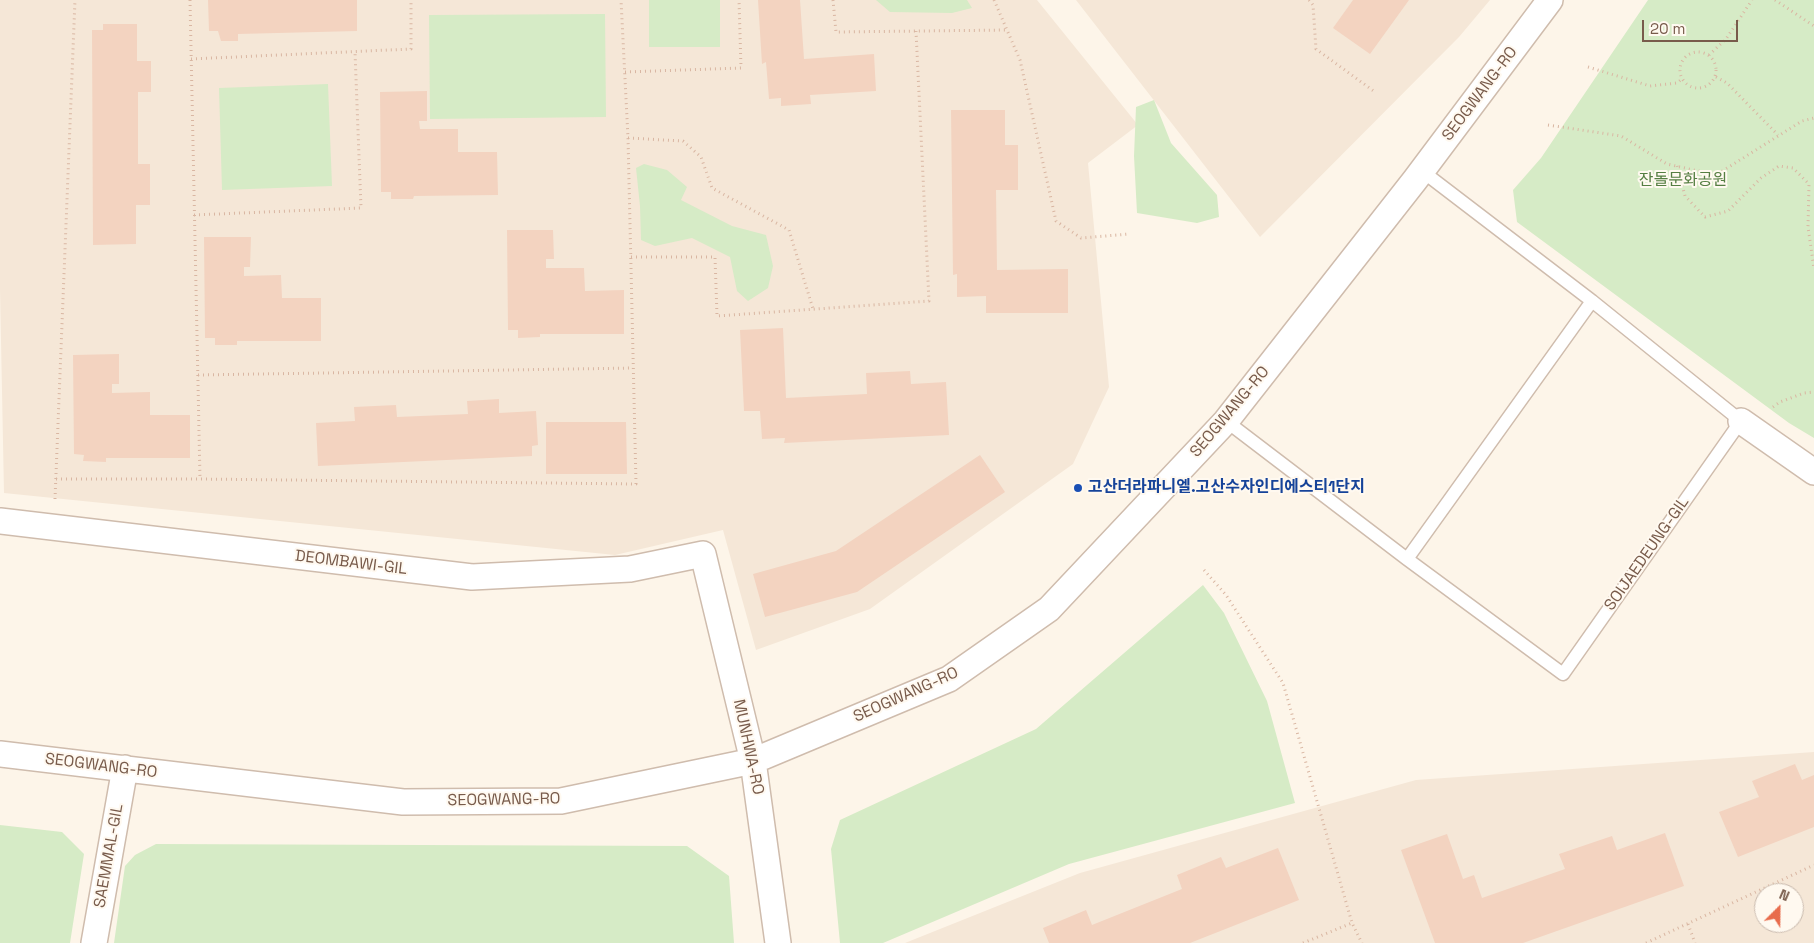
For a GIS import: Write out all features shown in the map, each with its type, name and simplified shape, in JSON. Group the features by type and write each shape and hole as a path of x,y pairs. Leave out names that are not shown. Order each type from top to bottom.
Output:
{"street":[{"name":"SEOGWANG-RO","path":"0,754 403,802 561,801 753,761 949,679 1049,609 1226,421 1422,171 1550,0"},
{"path":"1745,423 1814,472"},
{"name":"DEOMBAWI-GIL","path":"0,521 472,577 630,569 703,554"},
{"name":"MUNHWA-RO","path":"703,554 753,761 778,943"},
{"name":"SAEMMAL-GIL","path":"94,943 124,768"}],"lane":[{"path":"1422,171 1592,301 1745,423"},
{"path":"1407,559 1592,301"},
{"name":"SOIJAEDEUNG-GIL","path":"1226,421 1407,559 1563,674 1745,423"}],"path":[{"path":"54,528 75,0"},
{"path":"190,0 200,479"},
{"path":"191,59 411,49 411,0"},
{"path":"56,479 636,484 628,138 621,0"},
{"path":"625,72 742,68 739,0"},
{"path":"833,0 836,32 1007,30"},
{"path":"994,0 1020,60 1056,221 1081,238 1129,234"},
{"path":"1309,0 1313,5 1316,49 1375,92"},
{"path":"1709,55 1726,39 1752,0"},
{"path":"1775,0 1814,26"},
{"path":"631,257 715,256 717,316 929,301 916,31"},
{"path":"1697,51 1703,52 1709,55 1716,65 1716,77 1708,86 1696,88 1686,84 1682,79 1680,67 1686,56 1697,51"},
{"path":"194,215 361,208 355,52"},
{"path":"1588,67 1650,86 1677,83 1682,79"},
{"path":"1716,77 1727,83 1778,135"},
{"path":"1548,125 1621,136 1666,164 1716,175 1802,121 1814,118"},
{"path":"628,138 683,141 701,157 712,188 789,230 813,309"},
{"path":"1678,166 1685,196 1705,217 1728,211 1761,178 1779,166 1793,168 1809,184 1808,227 1814,269"},
{"path":"198,375 633,368"},
{"path":"1745,423 1780,402 1804,393 1814,392"},
{"path":"1204,570 1226,595 1283,683 1352,923 1362,943"},
{"path":"1646,943 1814,865"},
{"path":"1303,943 1352,923"},
{"path":"1688,924 1695,943"}],"shaded area":[{"path":"0,0 1037,0 1138,125 1088,163 1109,387 1073,464 870,609 756,650 723,530 615,555 4,493 0,289"},
{"path":"1076,0 1490,0 1459,37 1260,237"},
{"path":"1814,752 1814,943 905,943 1080,873 1416,780"}],"green space":[{"path":"649,0 720,0 720,47 649,47"},
{"path":"876,0 967,0 972,8 952,13 890,12"},
{"name":"잔돌문화공원","path":"1648,0 1814,0 1814,438 1789,423 1517,222 1513,190 1541,158"},
{"path":"605,14 606,117 430,119 429,15"},
{"path":"328,84 332,186 222,190 219,88"},
{"path":"1154,100 1171,143 1217,195 1219,217 1197,223 1137,213 1134,156 1136,107"},
{"path":"644,164 667,170 687,187 681,200 732,226 766,235 773,266 768,288 748,301 737,291 730,257 692,238 655,246 641,240 636,168"},
{"path":"1203,585 1224,613 1267,701 1295,803 1069,864 883,943 840,943 831,849 840,820 1036,729"},
{"path":"0,825 62,832 84,854 70,943 0,943"},
{"path":"156,844 687,846 729,876 734,943 114,943 125,866 135,855"}],"building":[{"path":"208,0 357,0 357,31 238,34 238,41 221,41 218,31 209,31"},
{"path":"758,0 800,0 804,59 874,54 876,91 810,95 811,104 781,106 781,98 769,99 766,62 762,64"},
{"path":"1353,0 1409,0 1370,54 1333,28"},
{"path":"103,24 137,24 137,61 151,61 151,92 138,92 138,164 150,164 150,205 136,205 136,244 93,245 92,30 103,30"},
{"path":"427,91 427,121 419,121 420,129 458,129 458,152 497,152 498,195 414,196 413,199 391,199 391,192 381,192 380,92"},
{"path":"951,110 1005,110 1005,145 1018,145 1018,190 996,190 997,270 1068,269 1068,313 986,313 986,296 957,297 957,274 953,275"},
{"path":"507,230 553,230 554,259 546,259 546,268 584,268 585,291 624,290 624,334 540,334 540,337 518,338 518,330 508,330"},
{"path":"204,237 251,237 250,267 244,267 244,276 281,275 282,298 321,298 321,341 237,341 237,345 215,345 215,338 205,338"},
{"path":"783,328 786,398 867,394 866,373 910,371 911,384 946,382 949,435 784,443 785,438 762,439 760,411 744,411 740,330"},
{"path":"119,354 119,384 112,384 112,393 150,392 150,415 190,415 190,458 106,458 106,462 83,461 84,455 74,454 73,355"},
{"path":"499,399 499,413 536,411 538,445 532,446 532,456 318,466 316,423 355,421 354,407 396,405 397,417 468,414 467,401"},
{"path":"546,422 626,422 627,474 546,474"},
{"path":"980,455 1005,492 857,592 765,617 753,574 836,551"},
{"path":"1795,764 1802,780 1814,775 1814,827 1738,857 1719,812 1759,797 1752,781"},
{"path":"1665,833 1684,886 1523,943 1435,943 1401,850 1447,834 1463,879 1474,875 1482,898 1565,869 1559,854 1612,836 1617,850"},
{"path":"1278,848 1299,900 1190,943 1049,943 1043,928 1086,910 1092,925 1182,889 1177,875 1221,857 1226,868"}],"place":[{"name":"고산더라파니엘.고산수자인디에스티1단지","path":"1078,488"}]}
